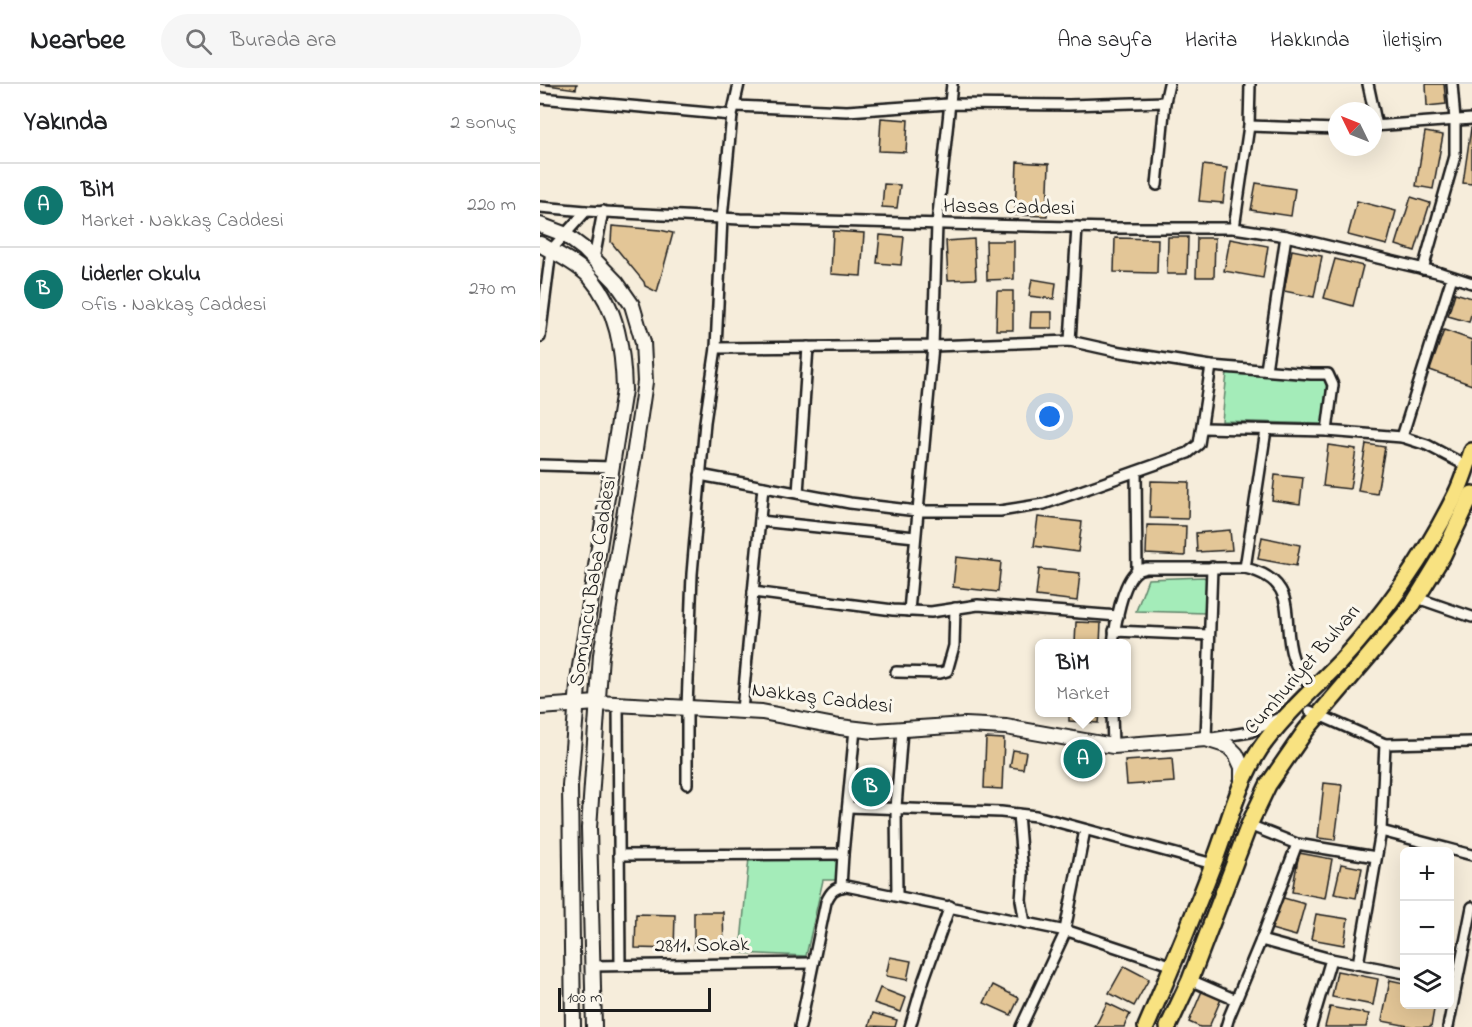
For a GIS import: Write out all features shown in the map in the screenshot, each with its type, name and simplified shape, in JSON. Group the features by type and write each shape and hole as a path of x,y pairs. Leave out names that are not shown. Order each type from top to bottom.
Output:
{"main road":[{"name":"Somuncu Baba Caddesi","path":"540,225 564,234 584,249 616,282 632,305 643,342 645,382 601,655 597,703 589,828 594,1027"},
{"name":"Somuncu Baba Caddesi","path":"545,247 590,277 608,304 618,330 623,356 624,390 576,704 570,786 573,1027"},
{"name":"Cumhuriyet Bulvarı","path":"1168,1027 1190,980 1249,825 1268,785 1306,730 1304,711 1314,689 1391,602 1428,547 1457,492 1472,451"},
{"name":"Cumhuriyet Bulvarı","path":"1146,1027 1173,966 1242,784 1256,757 1275,730 1304,711 1417,598 1443,555 1472,494"},
{"name":"Nakkaş Caddesi","path":"540,707 597,703 687,706 762,712 855,729 902,730 965,725 1006,728 1113,746 1206,739"},
{"path":"1206,739 1228,746 1236,754 1242,767 1242,784"},
{"path":"1256,757 1253,769 1255,774 1264,778 1275,774"}],"street":[{"path":"687,784 687,706 692,574 705,422 716,348 722,218 739,84"},
{"path":"909,611 933,346 938,224 948,104 952,84"},
{"path":"1157,186 1165,102 1169,84"},
{"path":"1234,228 1249,126 1250,84"},
{"path":"1368,84 1371,102"},
{"path":"1423,269 1455,156 1452,84"},
{"path":"540,98 734,110 847,111 948,104 1069,105 1165,102"},
{"path":"1382,125 1472,119"},
{"path":"1249,126 1328,129"},
{"name":"Hasas Caddesi","path":"540,207 722,218 1077,227 1234,228 1286,236 1472,283"},
{"path":"540,337 545,247 564,234 586,211"},
{"path":"594,259 603,211"},
{"path":"1070,341 1077,227"},
{"path":"1266,370 1286,236"},
{"path":"1402,437 1452,277"},
{"path":"716,348 933,346 1070,341 1115,351 1211,366 1328,374 1333,385 1327,431"},
{"path":"798,493 808,347"},
{"path":"700,475 917,511 1000,511 1044,504 1188,453 1199,444 1211,366"},
{"path":"1203,428 1327,431 1402,437 1427,445 1467,466"},
{"path":"1245,568 1266,430"},
{"path":"540,465 612,467"},
{"path":"1136,472 1137,571"},
{"path":"742,710 763,487"},
{"path":"760,521 915,537"},
{"path":"1212,567 1206,739 1250,732 1304,711 1385,744 1472,742"},
{"path":"1113,639 1128,582 1137,571 1146,568 1245,568 1261,572 1274,582 1283,594 1287,609 1292,656 1298,672 1314,689"},
{"path":"753,592 909,611 931,612 978,605 1118,616"},
{"path":"1417,598 1472,617"},
{"path":"896,672 940,673 947,671 954,646 955,608"},
{"path":"1114,631 1209,635"},
{"path":"618,704 620,965"},
{"path":"1112,717 1113,746"},
{"path":"841,887 855,729"},
{"path":"897,896 896,807 902,730"},
{"path":"1358,964 1381,831 1385,744"},
{"path":"848,807 896,807 1036,816 1213,864"},
{"path":"1018,814 1023,875 1021,900 1025,922"},
{"path":"1249,825 1297,844 1376,857"},
{"path":"1021,1027 1065,931 1085,830"},
{"path":"1381,831 1472,855"},
{"path":"1226,1027 1297,844"},
{"path":"619,855 843,854"},
{"path":"800,1027 826,902 830,893 836,888 846,886 1065,931 1173,966"},
{"path":"910,1027 950,906"},
{"path":"1454,977 1472,907"},
{"path":"1261,940 1331,959 1400,972"},
{"path":"1311,1027 1331,959"},
{"name":"2811. Sokak","path":"592,966 812,963"},
{"path":"1190,980 1236,1000"},
{"path":"1448,1027 1450,1009"}],"green space":[{"path":"1227,373 1327,380 1323,424 1222,421"},
{"path":"1204,577 1208,581 1206,613 1136,611 1148,579"},
{"path":"838,855 838,880 823,880 806,956 740,953 749,858"}],"building":[{"path":"540,84 577,84 576,89"},
{"path":"1426,84 1444,84 1446,104 1427,106"},
{"path":"881,118 908,120 906,152 879,151"},
{"path":"1472,128 1472,184 1463,183"},
{"path":"1425,132 1443,135 1433,189 1416,186"},
{"path":"1017,162 1049,164 1047,216 1015,215"},
{"path":"1203,165 1227,168 1223,203 1199,201"},
{"path":"1256,183 1295,189 1291,216 1251,210"},
{"path":"884,184 900,185 897,208 882,207"},
{"path":"1411,197 1430,203 1415,251 1396,245"},
{"path":"1357,201 1396,211 1387,245 1348,235"},
{"path":"612,226 673,233 657,292 645,286 611,242"},
{"path":"833,231 864,233 861,276 831,274"},
{"path":"880,235 904,237 901,265 877,263"},
{"path":"1168,237 1188,237 1187,274 1167,274"},
{"path":"1115,238 1158,239 1157,273 1114,272"},
{"path":"1197,238 1215,238 1214,277 1196,277"},
{"path":"974,239 976,279 948,280 946,241"},
{"path":"1230,239 1268,246 1263,278 1224,271"},
{"path":"986,241 1014,241 1014,279 987,280"},
{"path":"1292,250 1322,256 1314,297 1284,291"},
{"path":"1335,259 1363,266 1353,306 1324,298"},
{"path":"1032,279 1056,283 1054,299 1029,296"},
{"path":"997,291 1013,291 1013,330 996,330"},
{"path":"1455,293 1472,298 1469,322 1448,316"},
{"path":"1031,312 1052,312 1052,328 1030,328"},
{"path":"1444,330 1472,340 1472,385 1430,370"},
{"path":"1366,444 1385,447 1377,494 1358,491"},
{"path":"1328,445 1356,449 1350,489 1323,486"},
{"path":"1275,475 1303,478 1300,504 1272,500"},
{"path":"1151,481 1189,482 1188,519 1150,518"},
{"path":"1038,517 1082,522 1078,552 1034,546"},
{"path":"1147,525 1186,526 1185,556 1146,554"},
{"path":"1230,530 1232,550 1197,552 1196,533"},
{"path":"1262,537 1300,545 1296,566 1258,559"},
{"path":"956,557 1001,562 998,592 953,587"},
{"path":"1039,569 1080,573 1077,601 1036,596"},
{"path":"1076,622 1101,623 1100,639 1075,639"},
{"path":"1069,717 1099,717 1098,723 1069,721"},
{"path":"986,738 1004,739 1002,789 984,788"},
{"path":"1013,750 1026,752 1023,769 1010,767"},
{"path":"1172,758 1174,782 1127,785 1125,761"},
{"path":"857,774 886,777 884,799 854,796"},
{"path":"1324,783 1342,785 1335,840 1318,838"},
{"path":"1299,853 1332,859 1325,898 1292,892"},
{"path":"1341,864 1362,868 1356,898 1334,894"},
{"path":"1280,897 1305,904 1296,936 1271,929"},
{"path":"694,912 723,912 724,949 694,949"},
{"path":"636,914 675,915 674,949 635,948"},
{"path":"1316,914 1348,919 1344,945 1311,939"},
{"path":"890,957 911,961 907,980 886,976"},
{"path":"1124,966 1149,979 1134,1006 1109,993"},
{"path":"1337,971 1378,979 1373,1005 1332,997"},
{"path":"1390,980 1400,982 1400,1009 1434,1009 1431,1027 1414,1027 1382,1021"},
{"path":"993,985 1019,998 1011,1015 984,1003"},
{"path":"880,988 906,998 901,1012 874,1003"},
{"path":"1202,991 1221,999 1209,1027 1200,1027 1189,1022"},
{"path":"1107,1003 1130,1014 1124,1027 1095,1027"},
{"path":"1330,1007 1369,1014 1366,1027 1325,1027"},
{"path":"873,1013 897,1020 895,1027 869,1026"}],"place":[{"name":"BİM","path":"1083,759"},
{"name":"Liderler Okulu","path":"871,787"}]}
